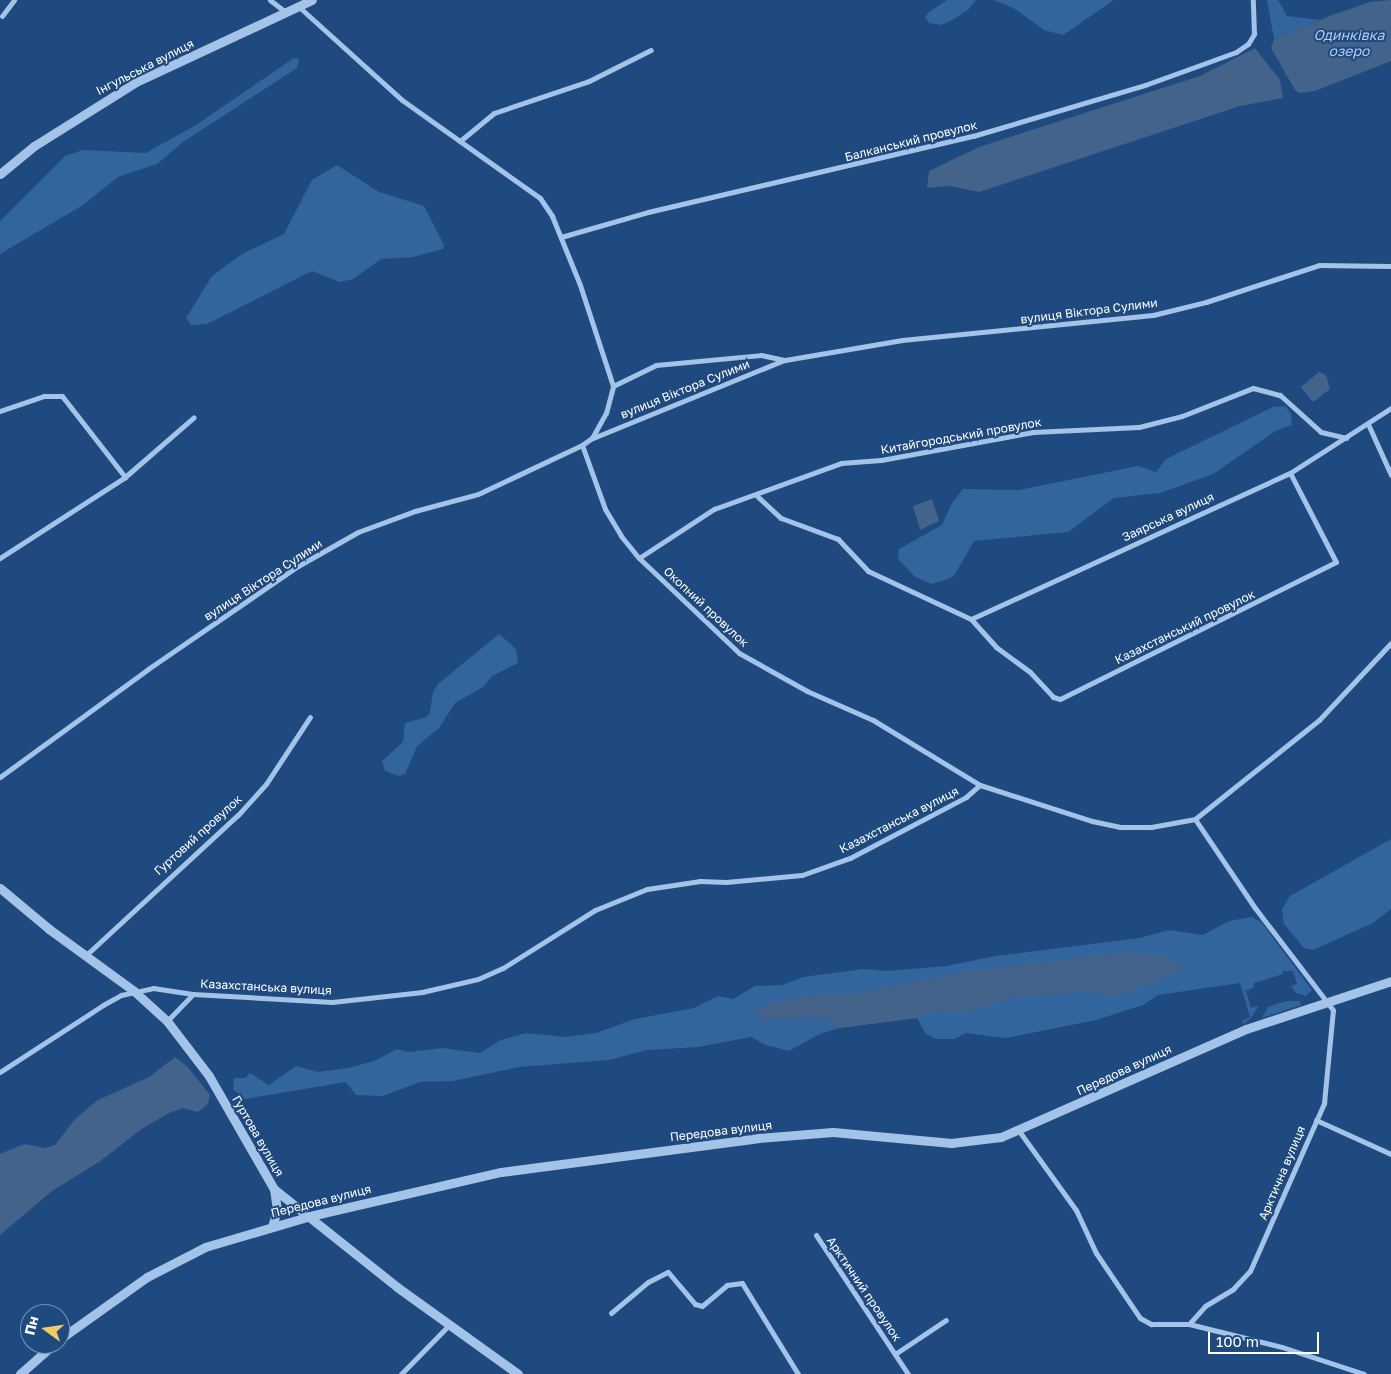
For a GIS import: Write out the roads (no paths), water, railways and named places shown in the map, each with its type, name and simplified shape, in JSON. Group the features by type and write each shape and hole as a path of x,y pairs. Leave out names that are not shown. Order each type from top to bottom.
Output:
{"street":[{"path":"2,16 14,0"},
{"path":"270,0 284,12"},
{"name":"Інгульська вулиця","path":"0,174 34,146 136,82 312,0"},
{"name":"Балканський провулок","path":"560,237 648,212 973,136 1145,85 1236,52 1248,44 1254,34 1253,0"},
{"path":"297,6 402,100 540,198 560,237 602,343 613,386"},
{"path":"460,141 494,113 589,81 651,50"},
{"name":"вулиця Віктора Сулими","path":"0,777 156,663 298,566 349,537 416,511 478,494 582,445 592,438 785,360 902,340 1154,315 1206,302 1320,265 1391,266"},
{"name":"вулиця Віктора Сулими","path":"592,438 606,413 613,386 666,363 761,355 785,360"},
{"name":"Китайгородський провулок","path":"639,558 714,509 852,461 881,460 1033,432 1130,428 1163,422 1253,388 1280,394 1321,432 1346,438"},
{"path":"0,411 44,396 62,396 125,477"},
{"name":"Заярська вулиця","path":"971,619 1290,473 1391,408"},
{"path":"0,558 125,477 194,417"},
{"path":"1368,424 1391,475"},
{"name":"Окопний провулок","path":"582,445 606,509 639,558 739,653 806,691 873,720 980,785"},
{"name":"Казахстанський провулок","path":"971,619 996,647 1030,672 1052,697 1060,699 1336,562 1290,473"},
{"path":"756,495 781,518 838,540 868,571 971,619"},
{"path":"980,785 1049,810 1120,827 1151,827 1195,819 1319,720 1391,643"},
{"name":"Гуртовий провулок","path":"85,956 238,815 266,784 310,718"},
{"name":"Казахстанська вулиця","path":"0,1072 103,1004 134,992 153,988 193,994 332,1002 422,992 478,979 503,968 595,910 647,889 700,881 726,882 802,875 858,854 966,797 980,785"},
{"path":"1195,819 1325,1004"},
{"name":"Гуртова вулиця","path":"0,888 85,956 134,992 167,1021 209,1076 274,1188 449,1325 518,1374"},
{"name":"Передова вулиця","path":"70,1332 147,1277 205,1247 272,1226 501,1172 758,1138 833,1132 951,1143 980,1141 1019,1131 1246,1029 1391,981"},
{"path":"167,1021 193,994"},
{"name":"Арктична вулиця","path":"1189,1324 1205,1306 1234,1289 1250,1272 1324,1103 1333,1010 1325,1004"},
{"path":"1316,1120 1391,1154"},
{"path":"1019,1131 1076,1210 1096,1253 1140,1318 1151,1324 1189,1324 1282,1347 1364,1374"},
{"path":"272,1226 277,1210 274,1188"},
{"name":"Арктичний провулок","path":"816,1235 908,1374"},
{"path":"611,1313 648,1282 668,1272 695,1304 702,1306 727,1285 742,1283 798,1374"},
{"name":"Арктичний провулок","path":"895,1354 946,1320"},
{"path":"401,1374 449,1325"},
{"path":"20,1374 43,1354"}],"water":[{"name":"Одинківка озеро","path":"1391,0 1391,61 1315,91 1299,93 1295,90 1271,48 1274,39 1370,2"},
{"path":"1255,48 1280,80 1283,98 1240,106 979,192 950,186 927,188 929,171 979,147 1200,76"},
{"path":"1319,372 1326,375 1330,389 1313,402 1301,387"},
{"path":"932,499 939,521 920,530 913,506"},
{"path":"1126,952 1156,954 1184,965 1178,972 1114,997 1090,991 1011,998 961,1014 936,1010 918,1018 839,1028 824,1018 764,1019 756,1016 756,1008 784,999 813,994 851,994 969,971"},
{"path":"175,1057 187,1066 210,1095 208,1104 198,1112 183,1108 169,1113 143,1128 99,1162 52,1191 0,1235 0,1154 24,1144 45,1148 55,1145 76,1118 98,1100 149,1077"}]}
